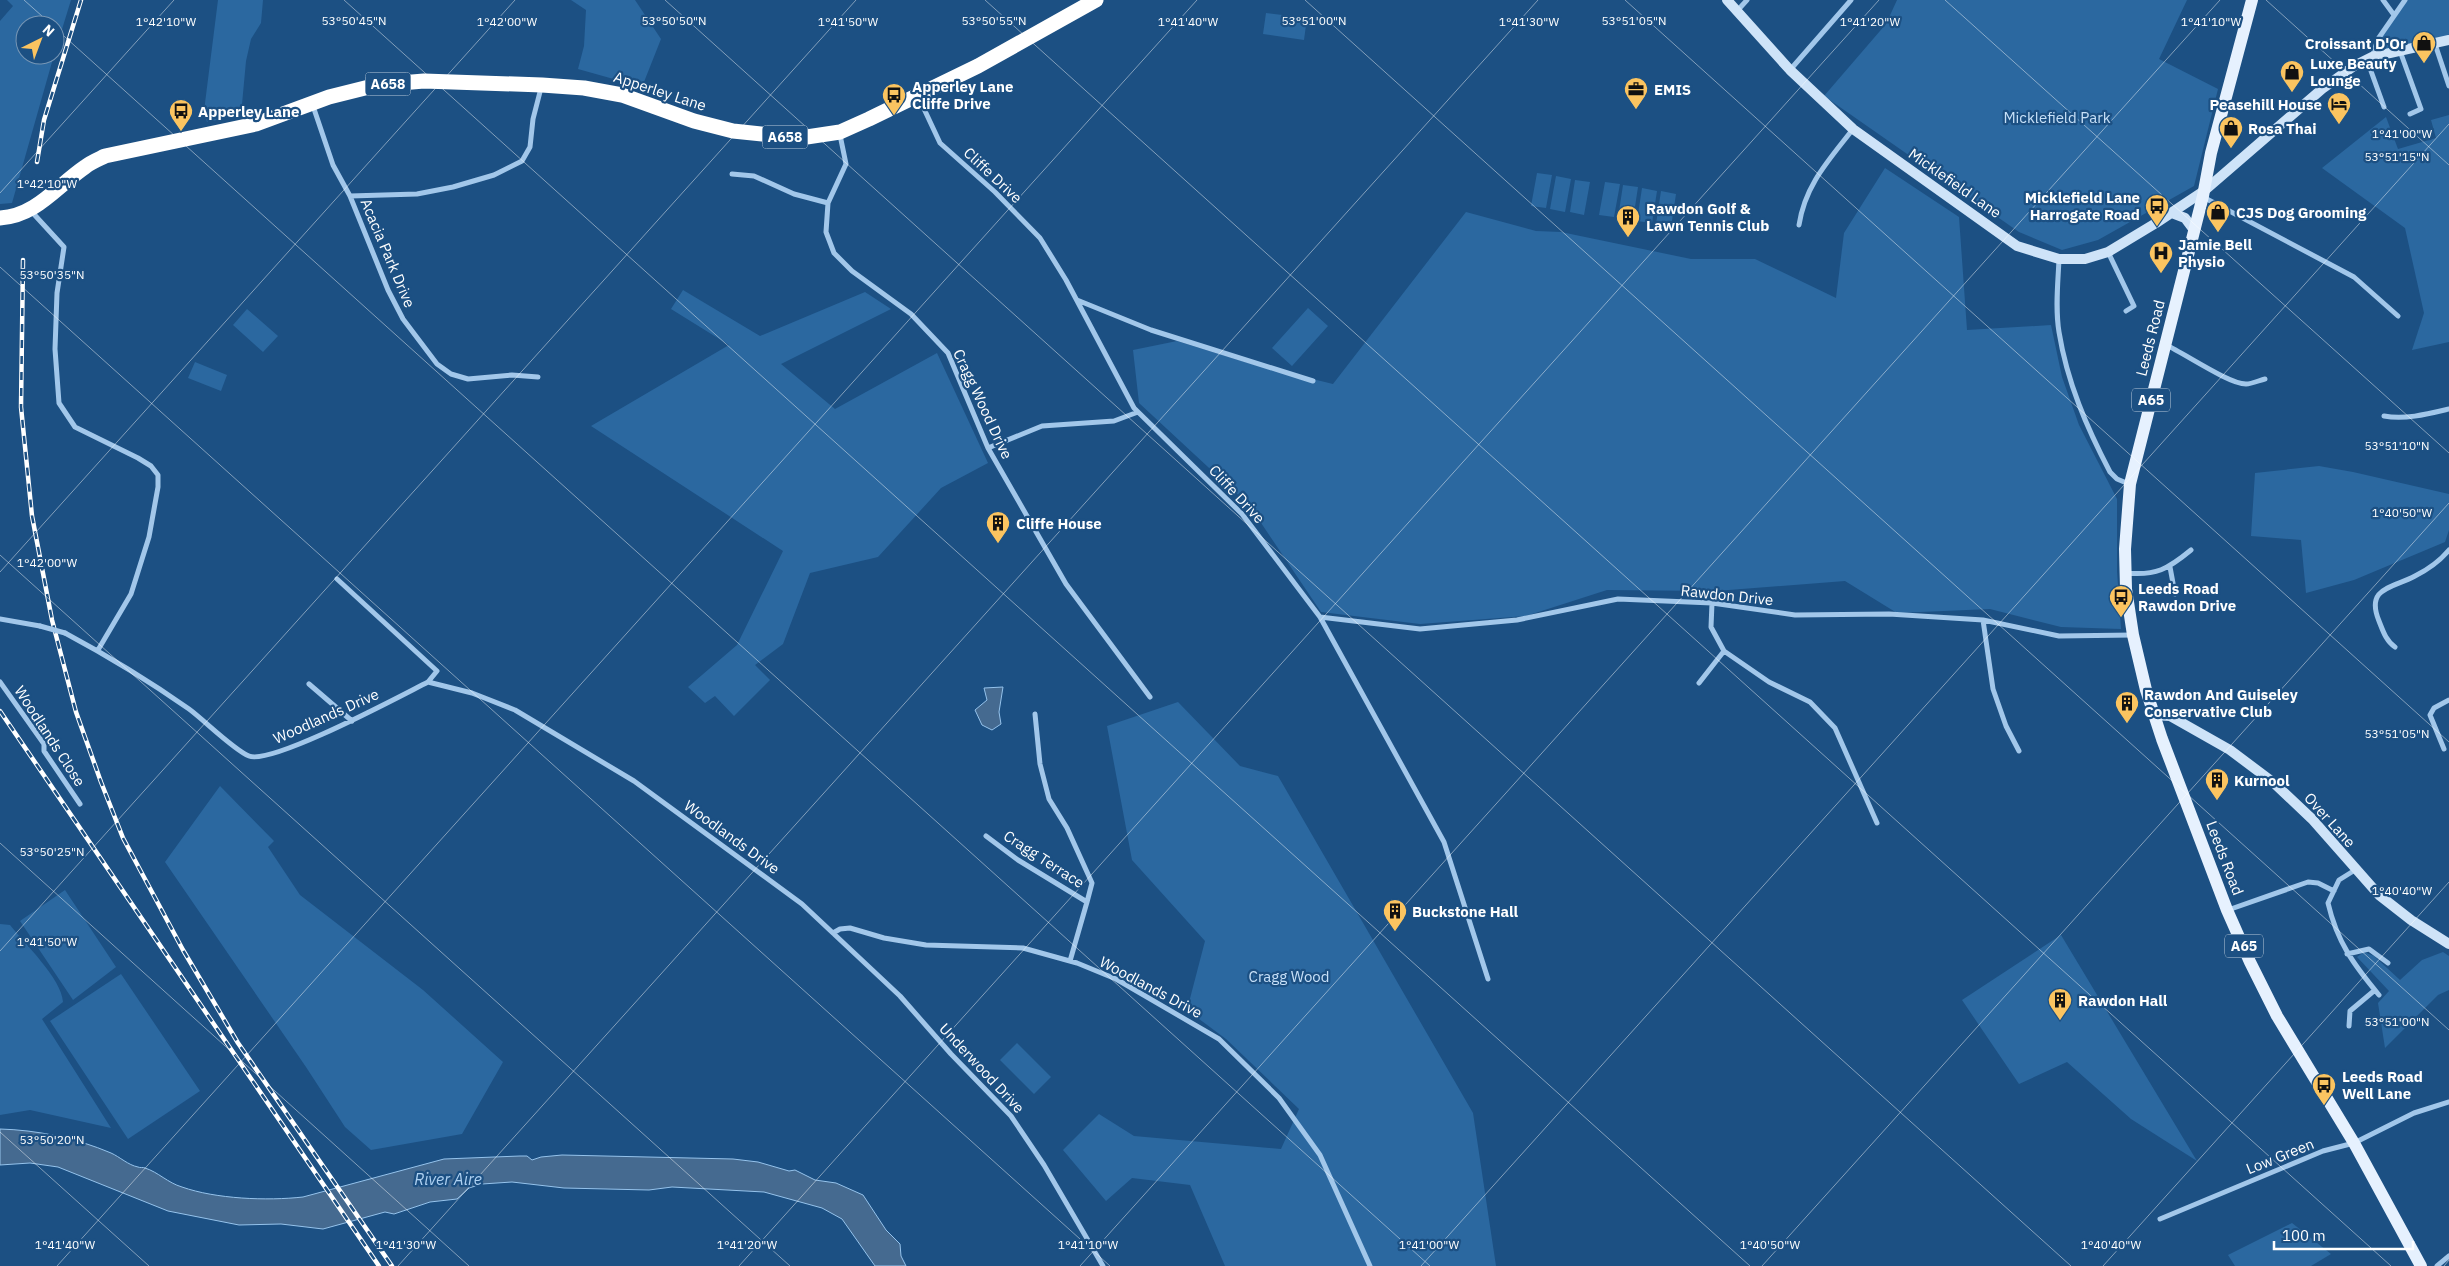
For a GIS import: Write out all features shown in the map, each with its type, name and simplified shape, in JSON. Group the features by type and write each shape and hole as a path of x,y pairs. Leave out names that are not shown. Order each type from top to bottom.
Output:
{"highway":[{"name":"Apperley Lane","path":"0,218 10,218 30,210 86,166 105,156 237,129 329,96 376,85 414,82 542,84 622,95 694,121 733,131 800,138 840,132 978,66 1096,0"}],"main road":[{"name":"Micklefield Lane","path":"1727,0 1790,70 1853,129 2017,246 2059,259 2084,258 2108,252 2204,194 2322,89 2346,71 2370,58 2449,40"},
{"name":"A65","path":"2204,194 2211,153 2252,0"},
{"name":"Leeds Road","path":"2204,194 2130,484 2125,549 2132,635 2154,715 2227,910 2277,1016 2354,1143 2421,1266"},
{"path":"2172,213 2185,218 2194,230"},
{"name":"Over Lane","path":"2154,715 2170,716 2230,750 2274,783 2312,819 2379,895 2411,920 2449,944"}],"street":[{"path":"1737,11 1747,0"},
{"path":"1790,70 1851,0"},
{"path":"2383,0 2394,15"},
{"path":"2384,107 2370,58 2378,39 2405,0"},
{"path":"2435,43 2449,86"},
{"path":"2400,51 2421,109 2410,114"},
{"path":"350,196 417,194 494,175 522,161 530,147 533,119 542,84"},
{"name":"Cliffe Drive","path":"918,95 940,143 995,192 1040,238 1077,300 1134,408 1242,514 1320,617 1444,842 1488,978"},
{"name":"Acacia Park Drive","path":"312,103 334,165 350,196 403,319 437,364 451,374 468,379 512,375 538,377"},
{"path":"1799,225 1802,205 1810,188 1853,129"},
{"name":"Cragg Wood Drive","path":"840,132 846,164 828,203 826,232 834,253 852,271 911,314 948,353 988,448 1066,584 1150,697"},
{"path":"732,174 754,176 794,194 828,203"},
{"path":"2204,194 2354,276 2398,316"},
{"path":"30,210 64,246 57,293 55,349 58,403 75,427 138,458 151,466 158,475 158,486 149,537 131,594 98,650"},
{"path":"2108,252 2134,306 2126,311"},
{"path":"2059,259 2058,331 2071,380 2084,418 2110,472 2117,479 2130,484"},
{"path":"1077,300 1151,330 1313,380"},
{"path":"2166,344 2192,357 2220,375 2246,384 2265,379"},
{"path":"2384,416 2415,416 2449,408"},
{"path":"988,448 1042,426 1060,423 1114,421 1138,412"},
{"path":"2126,573 2145,575 2170,568 2191,550"},
{"path":"2395,647 2388,642 2374,610 2376,597 2386,588 2414,577 2438,563 2449,550"},
{"path":"2170,568 2176,594"},
{"path":"337,579 437,671 428,682"},
{"name":"Rawdon Drive","path":"1320,617 1420,629 1517,620 1618,599 1712,603 1796,615 1889,614 1984,620 2059,636 2132,635"},
{"path":"1712,603 1711,627 1724,651 1769,682 1810,702 1835,728 1877,823"},
{"name":"Woodlands Drive","path":"0,619 40,626 65,633 98,650 190,710 250,756 266,756 352,721 428,682 472,693 515,710 634,781 802,904 833,933 840,929 850,928 884,938 926,945 1023,948 1070,961 1116,979 1219,1039 1279,1098 1320,1155 1370,1266"},
{"path":"1984,620 1993,689 2006,726 2019,752"},
{"path":"1699,684 1724,651"},
{"name":"Woodlands Close","path":"0,682 44,744 44,751 80,804"},
{"path":"309,684 352,721"},
{"path":"2444,749 2430,715 2434,708 2449,700"},
{"path":"1036,714 1040,764 1050,799 1067,828 1092,883 1086,902"},
{"name":"Cragg Terrace","path":"986,836 1018,860 1086,902 1070,961"},
{"path":"2355,870 2339,880 2328,903 2332,920 2347,954 2379,995"},
{"path":"2227,910 2308,882 2318,883 2334,891"},
{"name":"Underwood Drive","path":"833,933 900,996 951,1054 1011,1116 1044,1165 1103,1266"},
{"path":"2347,954 2369,949 2388,964"},
{"path":"2349,1026 2350,1011 2375,990"},
{"name":"Low Green","path":"2160,1219 2324,1151 2354,1143 2414,1114 2449,1102"},
{"path":"2437,1266 2449,1256"}],"green space":[{"path":"7,0 71,0 65,20 65,15 15,15 15,65 51,65 12,203 0,204 0,21 13,6"},
{"path":"218,0 263,0 261,23 251,39 246,61 241,115 207,122 204,111"},
{"path":"571,0 635,0 661,39 642,87 578,69 584,46 586,10"},
{"name":"Micklefield Park","path":"1897,0 2187,0 2159,59 2218,89 2194,186 2098,240 2062,250 2019,232 1824,96 1886,24"},
{"path":"2405,0 2449,0 2449,40 2372,57 2378,39"},
{"path":"1266,13 1307,18 1304,40 1263,34"},
{"path":"2449,115 2449,342 2412,350 2424,313 2405,228 2322,168 2386,117 2398,149 2436,138 2431,120"},
{"path":"1885,168 1959,217 1967,330 2051,325 2062,377 2079,425 2117,499 2117,571 2121,629 2061,627 1990,609 1897,613 1845,581 1716,591 1607,590 1526,616 1420,624 1321,612 1249,505 1139,403 1133,350 1177,341 1248,363 1333,384 1466,212 1536,231 1561,232 1691,259 1755,259 1836,298 1844,233"},
{"path":"1537,173 1552,175 1546,208 1531,206"},
{"path":"1556,176 1571,179 1565,212 1550,209"},
{"path":"1575,180 1590,182 1584,215 1570,212"},
{"path":"1605,182 1620,184 1614,217 1599,215"},
{"path":"1623,185 1638,187 1633,220 1618,218"},
{"path":"1642,188 1657,191 1652,223 1637,221"},
{"path":"1661,191 1676,194 1671,227 1656,224"},
{"path":"683,290 760,336 865,292 891,309 781,364 835,409 937,353 988,463 941,488 878,557 810,573 783,644 755,665 770,680 734,716 715,696 705,703 688,687 737,645 783,551 591,426 729,345 671,309"},
{"path":"1308,308 1328,326 1292,366 1272,348"},
{"path":"247,309 278,336 263,352 233,325"},
{"path":"195,362 227,375 221,391 188,378"},
{"path":"2319,466 2449,494 2449,530 2445,542 2354,580 2306,593 2301,540 2251,536 2255,473"},
{"name":"Cragg Wood","path":"1178,702 1240,766 1278,776 1473,1113 1496,1266 1225,1266 1190,1185 1132,1178 1106,1201 1063,1150 1099,1114 1134,1136 1281,1149 1299,1109 1226,1039 1187,1010 1205,941 1132,860 1107,726"},
{"path":"220,786 274,841 268,847 300,895 423,990 503,1062 462,1134 371,1150 345,1127 165,862"},
{"path":"65,890 116,967 73,1000 20,921"},
{"path":"0,924 10,925 56,983 63,1002 42,1019 111,1128 30,1110 0,1115"},
{"path":"2061,935 2197,1161 2131,1119 2067,1062 2019,1084 1962,1000"},
{"path":"2364,952 2374,956 2400,980 2422,960 2443,952 2449,956 2449,990 2438,995 2385,1048 2378,1003 2389,991 2357,957"},
{"path":"121,974 200,1091 128,1139 50,1021"},
{"path":"1017,1043 1051,1077 1034,1094 1000,1060"},
{"path":"2292,1223 2331,1254 2311,1266 2235,1266 2228,1255"}],"water":[{"path":"1003,687 999,712 1001,724 992,730 982,725 975,710 987,700 984,688"},
{"name":"River Aire","path":"0,1129 42,1133 84,1143 111,1153 134,1166 150,1170 177,1185 195,1191 258,1199 303,1197 444,1159 527,1156 532,1160 562,1155 733,1159 758,1162 789,1171 795,1170 815,1180 836,1183 863,1195 886,1230 900,1244 901,1256 906,1266 875,1266 842,1219 822,1208 764,1192 672,1187 649,1190 564,1188 512,1182 482,1184 469,1188 457,1199 430,1202 394,1214 385,1212 323,1229 281,1224 239,1225 168,1211 58,1167 30,1163 0,1165"}],"railway":[{"path":"37,162 44,120 81,0"},
{"path":"23,260 21,407 32,516 52,620 76,712 101,782 123,838 183,950 238,1043 392,1266"},
{"path":"0,711 379,1266"}],"place":[{"name":"Croissant D'Or","path":"2424,64"},
{"name":"Luxe Beauty Lounge","path":"2292,93"},
{"name":"EMIS","path":"1636,110"},
{"name":"Apperley Lane Cliffe Drive","path":"894,116"},
{"name":"Peasehill House","path":"2339,125"},
{"name":"Apperley Lane","path":"181,132"},
{"name":"Rosa Thai","path":"2231,149"},
{"name":"Micklefield Lane Harrogate Road","path":"2157,227"},
{"name":"CJS Dog Grooming","path":"2218,233"},
{"name":"Rawdon Golf & Lawn Tennis Club","path":"1628,238"},
{"name":"Jamie Bell Physio","path":"2161,274"},
{"name":"Cliffe House","path":"998,544"},
{"name":"Leeds Road Rawdon Drive","path":"2121,618"},
{"name":"Rawdon And Guiseley Conservative Club","path":"2127,724"},
{"name":"Kurnool","path":"2217,801"},
{"name":"Buckstone Hall","path":"1395,932"},
{"name":"Rawdon Hall","path":"2060,1021"},
{"name":"Leeds Road Well Lane","path":"2324,1106"}]}
